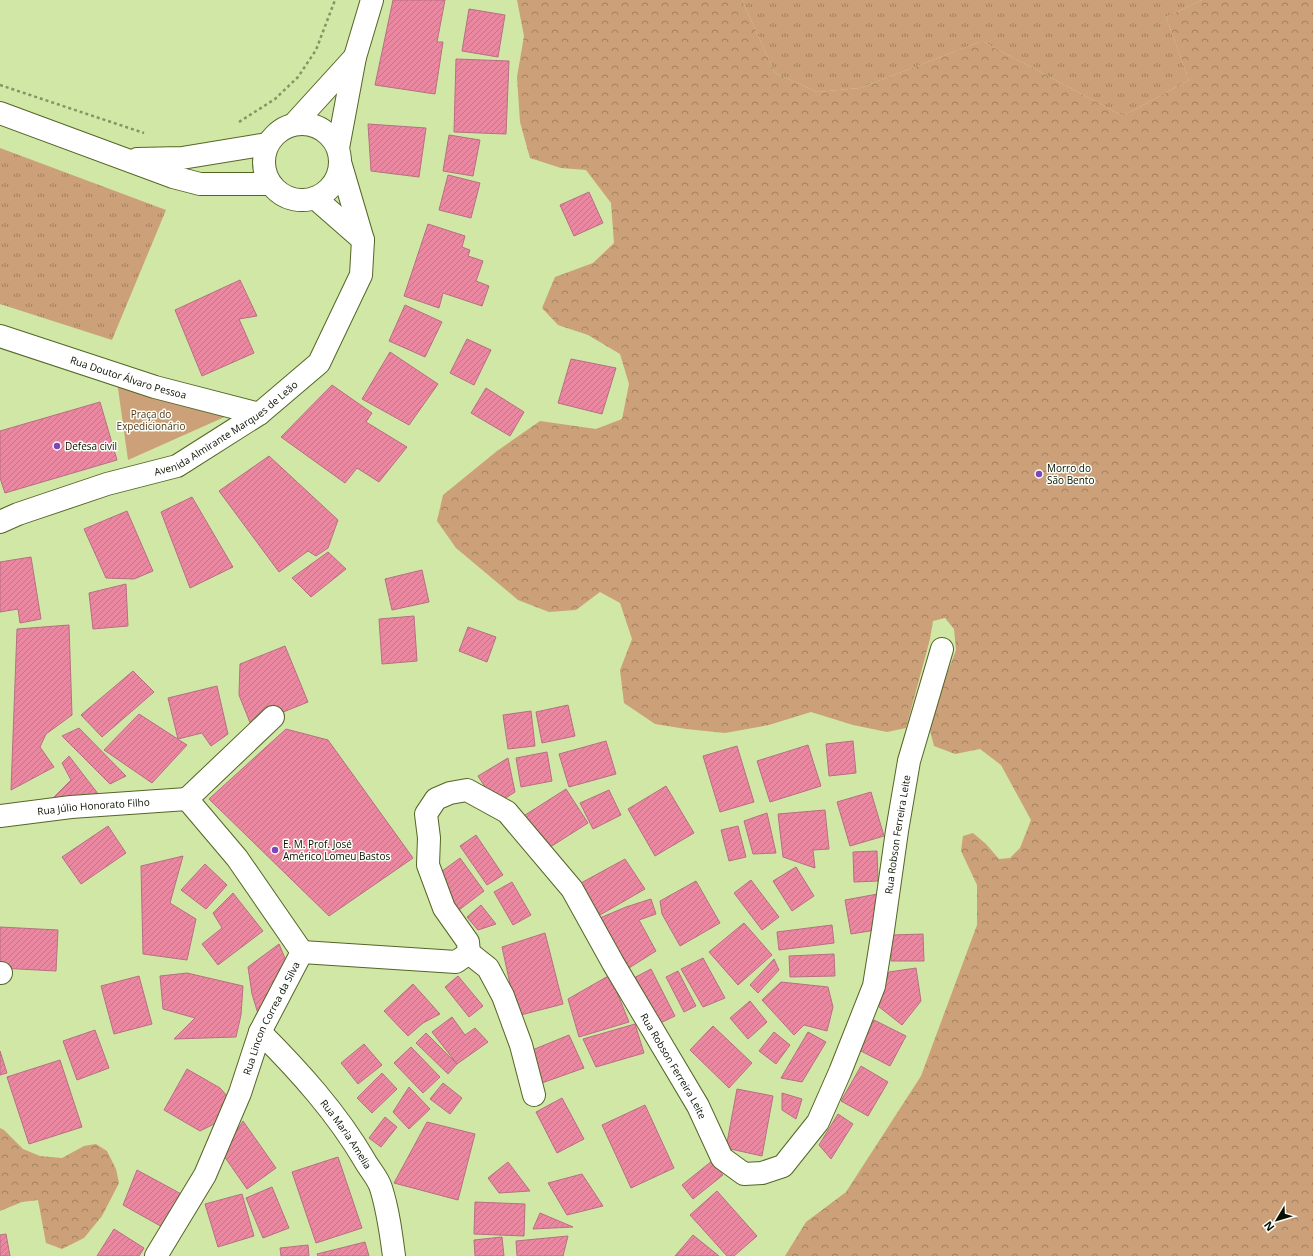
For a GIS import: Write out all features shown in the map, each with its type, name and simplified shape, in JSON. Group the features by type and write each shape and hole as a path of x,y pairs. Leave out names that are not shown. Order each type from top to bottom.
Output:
{"street":[{"path":"339,155 332,139 325,131 316,126 305,123 294,124 283,128 274,135 267,144 263,160 264,169 270,184 279,193 291,199 303,200 314,198 325,192 333,184 338,173 339,155 355,57 372,0"},
{"path":"294,124 355,57"},
{"path":"0,113 173,177 200,184 270,184"},
{"path":"126,159 182,158 267,144"},
{"name":"Avenida Almirante Marques de Leão","path":"0,522 18,514 107,484 178,466 259,414 319,363 361,275 363,240 339,155"},
{"path":"314,198 363,240"},
{"name":"Rua Doutor Álvaro Pessoa","path":"0,336 156,387 259,414"},
{"name":"Rua Robson Ferreira Leite","path":"469,953 468,942 444,908 428,865 429,838 426,814 436,800 450,793 467,790 507,812 572,889 613,963 698,1106 722,1158 744,1174 762,1173 783,1166 818,1122 840,1072 874,986 894,845 908,761 942,649"},
{"path":"187,799 274,717"},
{"name":"Rua Júlio Honorato Filho","path":"0,816 71,807 187,799"},
{"name":"Rua Lincon Correa da Silva","path":"156,1256 206,1176 240,1092 260,1032 302,952 237,858 187,799"},
{"path":"302,952 456,962 469,953 488,968 503,996 521,1045 534,1095"},
{"name":"Rua Maria Amelia","path":"260,1032 288,1060 326,1105 360,1152 380,1186 390,1221 394,1256"}],"path":[{"path":"238,122 275,99 298,77 316,50 335,0"},
{"path":"0,84 146,134"}],"green space":[{"path":"517,0 742,0 775,73 817,92 860,88 982,41 1123,116 1189,80 1166,17 1202,0 1313,0 1313,1256 785,1256 806,1222 846,1192 921,1076 977,925 977,885 961,851 963,836 973,833 986,844 999,859 1010,858 1020,848 1031,820 1001,765 980,749 955,754 934,746 928,723 956,650 954,629 945,618 933,621 930,639 906,728 887,732 853,725 811,712 769,725 725,733 655,724 624,703 620,670 632,639 620,603 600,592 576,610 549,612 518,600 456,548 437,521 443,495 497,451 540,421 596,429 622,419 629,384 620,354 588,335 558,325 542,308 555,277 593,263 614,243 611,203 586,170 561,168 530,158 520,122 517,77 524,36"},
{"path":"742,0 1202,0 1166,17 1189,80 1123,116 982,41 860,88 817,92 775,73"},
{"path":"0,148 166,210 112,340 0,304"},
{"name":"Praça do Expedicionário","path":"117,381 229,415 128,460"},
{"path":"0,1128 4,1130 23,1149 40,1156 62,1158 84,1146 96,1144 107,1151 116,1169 119,1183 102,1216 84,1238 62,1249 46,1243 38,1200 22,1202 0,1211"}],"building":[{"path":"393,0 445,0 437,42 443,42 435,94 375,85"},
{"path":"469,9 505,15 498,57 462,51"},
{"path":"456,59 509,61 506,134 454,132"},
{"path":"368,124 426,128 419,177 371,171"},
{"path":"449,135 480,140 473,176 443,171"},
{"path":"448,175 480,183 471,218 439,210"},
{"path":"589,192 603,223 574,236 560,205"},
{"path":"428,224 465,236 462,247 470,250 468,256 483,261 476,281 489,286 482,306 443,293 439,308 404,296"},
{"path":"240,280 257,316 239,319 254,353 202,376 175,310"},
{"path":"405,305 442,322 425,357 389,341"},
{"path":"467,339 491,350 474,385 450,373"},
{"path":"390,352 438,384 409,425 362,399"},
{"path":"571,359 616,368 602,414 558,403"},
{"path":"332,385 372,413 366,422 407,447 379,482 357,468 345,483 281,437"},
{"path":"486,388 524,412 510,436 471,413"},
{"name":"Defesa civil","path":"100,402 117,460 5,493 0,478 0,431"},
{"path":"269,456 338,520 328,548 316,556 308,551 279,572 219,491"},
{"path":"192,497 233,567 190,588 161,512"},
{"path":"127,511 153,571 134,579 106,578 84,529"},
{"path":"328,552 346,569 311,597 292,578"},
{"path":"31,557 41,619 20,623 18,609 0,612 0,562"},
{"path":"422,570 429,602 392,610 385,579"},
{"path":"126,584 128,626 93,629 89,593"},
{"path":"414,616 417,661 382,664 379,619"},
{"path":"69,625 72,715 46,734 40,747 54,767 11,790 17,629"},
{"path":"468,627 496,637 487,662 459,651"},
{"path":"285,646 308,702 251,725 239,695 240,664"},
{"path":"133,671 154,692 102,737 81,715"},
{"path":"217,686 228,734 211,746 202,733 178,739 168,698"},
{"path":"568,705 575,736 542,743 536,712"},
{"path":"531,711 535,746 508,749 503,715"},
{"path":"139,714 187,745 152,783 104,750"},
{"path":"79,728 126,776 110,784 62,736"},
{"path":"286,729 328,740 413,858 329,916 209,799"},
{"path":"606,741 616,774 569,787 559,754"},
{"path":"853,741 856,773 829,776 826,744"},
{"path":"808,745 821,786 770,802 757,761"},
{"path":"737,746 754,802 720,812 703,756"},
{"path":"547,752 552,781 521,787 516,758"},
{"path":"69,756 99,795 50,801 71,780 62,763"},
{"path":"508,758 515,792 496,804 478,776"},
{"path":"666,786 694,833 655,856 628,809"},
{"path":"566,789 588,823 544,851 522,817"},
{"path":"609,790 621,815 593,829 580,803"},
{"path":"871,792 884,836 850,846 837,802"},
{"path":"825,810 829,849 813,850 815,868 783,857 778,814"},
{"path":"767,813 776,853 753,854 744,821"},
{"path":"108,826 126,853 81,884 62,857"},
{"path":"738,826 746,857 729,861 721,830"},
{"path":"476,835 503,875 487,885 460,846"},
{"path":"877,851 878,881 854,882 853,852"},
{"path":"183,856 170,903 196,919 187,960 143,954 141,866"},
{"path":"460,858 484,891 459,910 434,877"},
{"path":"625,859 645,889 600,915 581,883"},
{"path":"205,864 227,885 206,909 181,890"},
{"path":"796,867 814,896 792,911 773,881"},
{"path":"751,880 779,917 762,930 734,893"},
{"path":"696,881 720,923 680,946 662,914 660,901"},
{"path":"512,882 531,915 513,925 494,892"},
{"path":"233,893 263,931 218,965 202,944 222,928 213,913"},
{"path":"883,893 876,930 851,934 845,900"},
{"path":"651,899 656,914 639,920 656,951 629,968 595,920 626,907"},
{"path":"481,905 496,924 478,930 467,917"},
{"path":"744,923 772,955 738,985 709,952"},
{"path":"832,925 834,943 779,950 777,932"},
{"path":"0,927 58,930 56,971 0,968"},
{"path":"545,933 563,1004 517,1016 502,947"},
{"path":"923,934 924,961 891,961 891,935"},
{"path":"279,944 287,963 259,1017 252,994 248,967"},
{"path":"834,954 835,976 790,977 789,956"},
{"path":"703,958 725,998 703,1007 681,969"},
{"path":"774,959 779,970 758,993 750,985"},
{"path":"916,968 921,1001 902,1025 878,1006 889,972"},
{"path":"651,969 675,1016 652,1027 628,981"},
{"path":"678,971 696,1006 684,1012 666,977"},
{"path":"187,973 243,986 241,1015 236,1037 174,1039 195,1018 163,1009 160,976"},
{"path":"610,975 629,1022 579,1037 568,999"},
{"path":"139,976 152,1024 114,1034 101,986"},
{"path":"458,976 483,1006 469,1017 445,987"},
{"path":"781,982 828,987 833,1007 827,1031 804,1025 794,1035 762,1000"},
{"path":"413,984 440,1014 423,1023 408,1036 384,1011"},
{"path":"750,1001 767,1022 748,1039 730,1018"},
{"path":"452,1017 465,1035 475,1028 488,1042 457,1064 432,1032"},
{"path":"874,1020 906,1036 890,1066 859,1050"},
{"path":"635,1024 644,1053 596,1067 583,1039"},
{"path":"713,1026 752,1063 729,1088 690,1050"},
{"path":"95,1030 109,1068 77,1080 63,1041"},
{"path":"774,1032 790,1045 776,1064 759,1051"},
{"path":"808,1032 826,1042 802,1082 781,1078"},
{"path":"426,1033 457,1064 448,1074 416,1043"},
{"path":"569,1035 584,1068 539,1084 525,1053"},
{"path":"364,1044 382,1065 358,1084 341,1063"},
{"path":"411,1047 440,1077 423,1093 394,1063"},
{"path":"0,1051 7,1073 0,1075"},
{"path":"60,1060 82,1127 29,1144 7,1077"},
{"path":"861,1066 888,1082 868,1116 841,1101"},
{"path":"187,1069 220,1088 227,1096 218,1122 200,1131 164,1110"},
{"path":"382,1073 397,1089 372,1113 357,1098"},
{"path":"443,1083 462,1098 450,1114 430,1099"},
{"path":"409,1087 430,1109 409,1129 393,1112"},
{"path":"737,1089 773,1096 762,1156 726,1148"},
{"path":"782,1093 802,1099 796,1119 782,1110"},
{"path":"562,1098 584,1139 557,1153 536,1112"},
{"path":"645,1105 674,1168 631,1188 602,1125"},
{"path":"838,1114 853,1124 831,1159 819,1145"},
{"path":"385,1117 397,1127 381,1147 369,1138"},
{"path":"243,1121 276,1168 247,1189 222,1153"},
{"path":"427,1122 475,1134 458,1200 394,1183"},
{"path":"338,1157 362,1228 316,1243 292,1172"},
{"path":"712,1161 723,1175 693,1199 682,1185"},
{"path":"508,1162 530,1191 499,1193 488,1178"},
{"path":"137,1170 185,1196 164,1228 123,1205"},
{"path":"582,1174 603,1206 567,1215 548,1183"},
{"path":"272,1187 289,1228 263,1238 246,1198"},
{"path":"717,1191 757,1236 734,1256 727,1256 690,1215"},
{"path":"242,1194 254,1236 218,1247 205,1204"},
{"path":"475,1202 525,1204 524,1236 474,1234"},
{"path":"540,1213 573,1227 533,1229"},
{"path":"114,1229 144,1248 139,1256 97,1256"},
{"path":"6,1234 10,1256 0,1256 0,1235"},
{"path":"693,1235 719,1256 675,1256"},
{"path":"568,1236 563,1256 517,1256 516,1241"},
{"path":"502,1237 504,1256 475,1256 474,1240"},
{"path":"365,1242 369,1256 318,1256 317,1254"},
{"path":"308,1245 309,1256 281,1256 280,1248"}],"place":[{"name":"Defesa civil","path":"57,446"},
{"name":"Morro do São Bento","path":"1039,474"},
{"name":"E. M. Prof. José Américo Lomeu Bastos","path":"275,850"}]}
